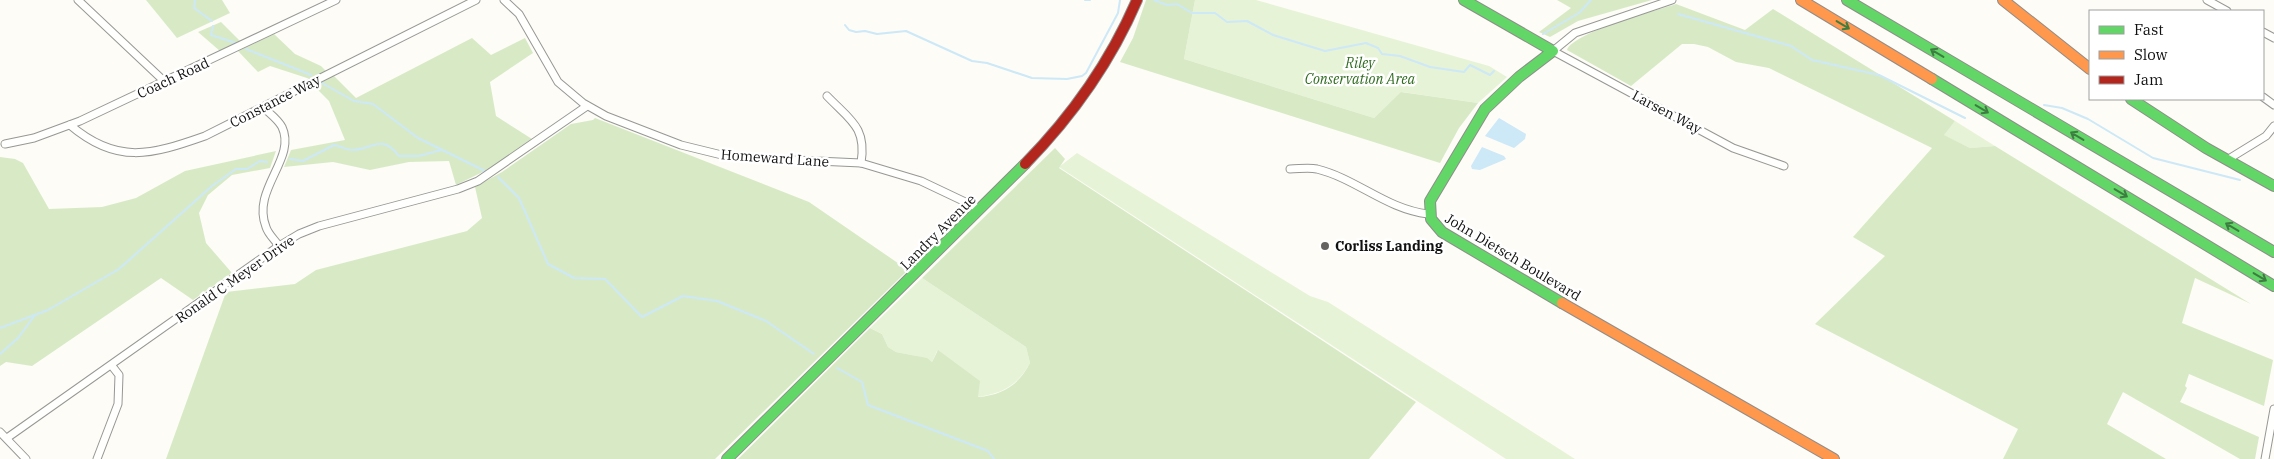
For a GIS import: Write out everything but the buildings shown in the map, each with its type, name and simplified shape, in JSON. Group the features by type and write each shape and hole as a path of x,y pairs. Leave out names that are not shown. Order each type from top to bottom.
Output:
{"main road":[{"name":"Landry Avenue","path":"727,459 1050,139 1083,101 1115,51 1125,33 1137,0"},
{"path":"1464,0 1553,51"},
{"path":"1801,0 2274,286"},
{"path":"1847,0 2274,252"},
{"path":"2002,0 2089,68"},
{"name":"John Dietsch Boulevard","path":"1553,51 1519,77 1485,108 1430,201 1428,214 1434,225 1452,239 1834,459"},
{"path":"2133,100 2227,160 2274,186"}],"street":[{"path":"78,0 165,82"},
{"name":"Coach Road","path":"5,144 21,143 70,125 336,0"},
{"name":"Constance Way","path":"70,125 83,138 112,152 154,152 205,136 476,0"},
{"name":"Homeward Lane","path":"504,0 519,14 558,82 587,106 606,116 681,145 730,157 861,164 921,181 980,209"},
{"path":"1553,51 1575,33 1672,0"},
{"path":"2208,0 2225,10"},
{"name":"Larsen Way","path":"1553,51 1733,148 1748,155 1784,166"},
{"path":"827,96 858,128 864,145 861,164"},
{"name":"Ronald C Meyer Drive","path":"7,438 112,366 279,246 299,234 319,226 458,189 478,181 587,106"},
{"path":"263,107 282,128 285,139 264,194 261,210 263,224 269,235 279,246"},
{"path":"2227,160 2266,136 2274,126"},
{"path":"1290,169 1315,168 1354,184 1406,212 1428,214"},
{"path":"97,459 118,404 118,375 112,366"},
{"path":"2265,459 2274,409"},
{"path":"0,432 26,459"}],"green space":[{"path":"146,0 222,0 230,13 177,38"},
{"path":"1146,0 1195,0 1184,59 1374,118 1401,92 1478,103 1459,128 1440,163 1120,62 1133,38"},
{"name":"Riley Conservation Area","path":"1195,0 1256,0 1489,66 1507,77 1478,103 1402,92 1374,118 1184,59"},
{"path":"1557,0 1652,0 1578,21 1550,37 1539,32 1571,8"},
{"path":"1676,4 1745,30 1773,9 1955,121 1944,135 1970,148 1995,146 2251,304 2195,278 2182,323 2273,360 2264,406 2189,374 2185,386 2187,388 2180,402 2259,437 2255,459 2240,459 2123,392 2107,424 2166,459 2003,459 2018,429 1815,324 1885,256 1853,237 1932,148 1769,68 1736,62 1708,47 1682,44 1631,86 1567,50 1573,43 1599,29"},
{"path":"221,22 240,41 220,51 198,32"},
{"path":"274,34 295,54 321,66 326,71 310,79 270,66 258,72 238,51"},
{"path":"472,38 491,55 525,38 533,53 490,82 496,116 532,139 493,167 456,185 449,161 409,162 370,170 333,162 284,167 291,150 345,140 329,101 313,85 333,75 356,98"},
{"path":"595,118 809,202 908,270 715,459 166,459 226,292 295,284 316,270 467,231 482,218 475,187 502,172 571,124"},
{"path":"1955,121 1995,146 1970,148 1943,135"},
{"path":"1055,148 1065,159 1059,168 1416,402 1369,459 738,459 870,328 882,334 888,347 896,352 927,358 932,362 938,350 980,381 978,397 995,394 1015,383 1026,371 1030,363 1026,347 922,278"},
{"path":"276,151 270,168 232,175 208,195 199,213 206,243 232,273 193,300 161,278 32,366 6,362 0,366 0,157 15,159 23,163 49,209 102,207 136,198 185,171"},
{"path":"1077,153 1310,296 1328,302 1575,459 1506,459 1059,167"},
{"path":"922,278 1026,347 1030,363 1015,383 994,394 977,397 937,351 932,362 896,352 888,347 882,334 870,328"}],"water":[{"path":"1499,118 1526,134 1525,139 1514,148 1485,136"},
{"path":"1482,147 1504,156 1506,159 1480,170 1472,169 1471,166"}],"waterway":[{"path":"195,0 194,8 212,21"},
{"path":"1085,0 1090,0"},
{"path":"845,25 849,30 856,32 865,31 877,34 906,31 972,61 987,63 1032,78 1067,79 1082,76 1086,73 1118,13 1120,0"},
{"path":"1154,0 1167,5 1177,4 1192,13 1215,13 1227,22 1247,21 1273,35 1325,51 1366,43 1378,48 1382,54 1400,56 1430,67 1464,72 1470,65 1490,75 1494,71"},
{"path":"1543,34 1579,13 1591,0"},
{"path":"1678,14 1791,46 1812,60 1879,75 1965,118"},
{"path":"213,26 211,35 236,43"},
{"path":"246,49 311,75"},
{"path":"322,83 354,101 373,104 418,138 485,171"},
{"path":"2044,105 2062,108 2088,119 2153,158 2240,180"},
{"path":"290,159 303,161 334,145 353,150 382,144 393,149 399,156 419,156 441,150"},
{"path":"0,328 48,310 119,269 212,186 236,169 247,169 260,161 267,162"},
{"path":"498,177 519,198 548,264 574,278 605,279 642,317 683,296 717,301 766,321 814,354"},
{"path":"0,354 18,338 35,315"},
{"path":"837,368 862,382 868,405 988,451 994,459"}],"traffic: fast":[{"path":"1464,0 1553,51 1519,77 1485,109 1430,201 1431,219 1442,232 1562,303"},
{"path":"1847,0 2274,252"},
{"path":"1932,79 2274,286"},
{"path":"2133,100 2206,148 2274,186"},
{"path":"727,459 1025,164"}],"traffic: slow":[{"path":"1801,0 1932,79"},
{"path":"2003,0 2089,68"},
{"path":"1562,303 1834,459"}],"traffic: jam":[{"path":"1025,164 1060,126 1090,88 1115,47 1137,0"}],"place":[{"name":"Corliss Landing","path":"1325,246"}]}
